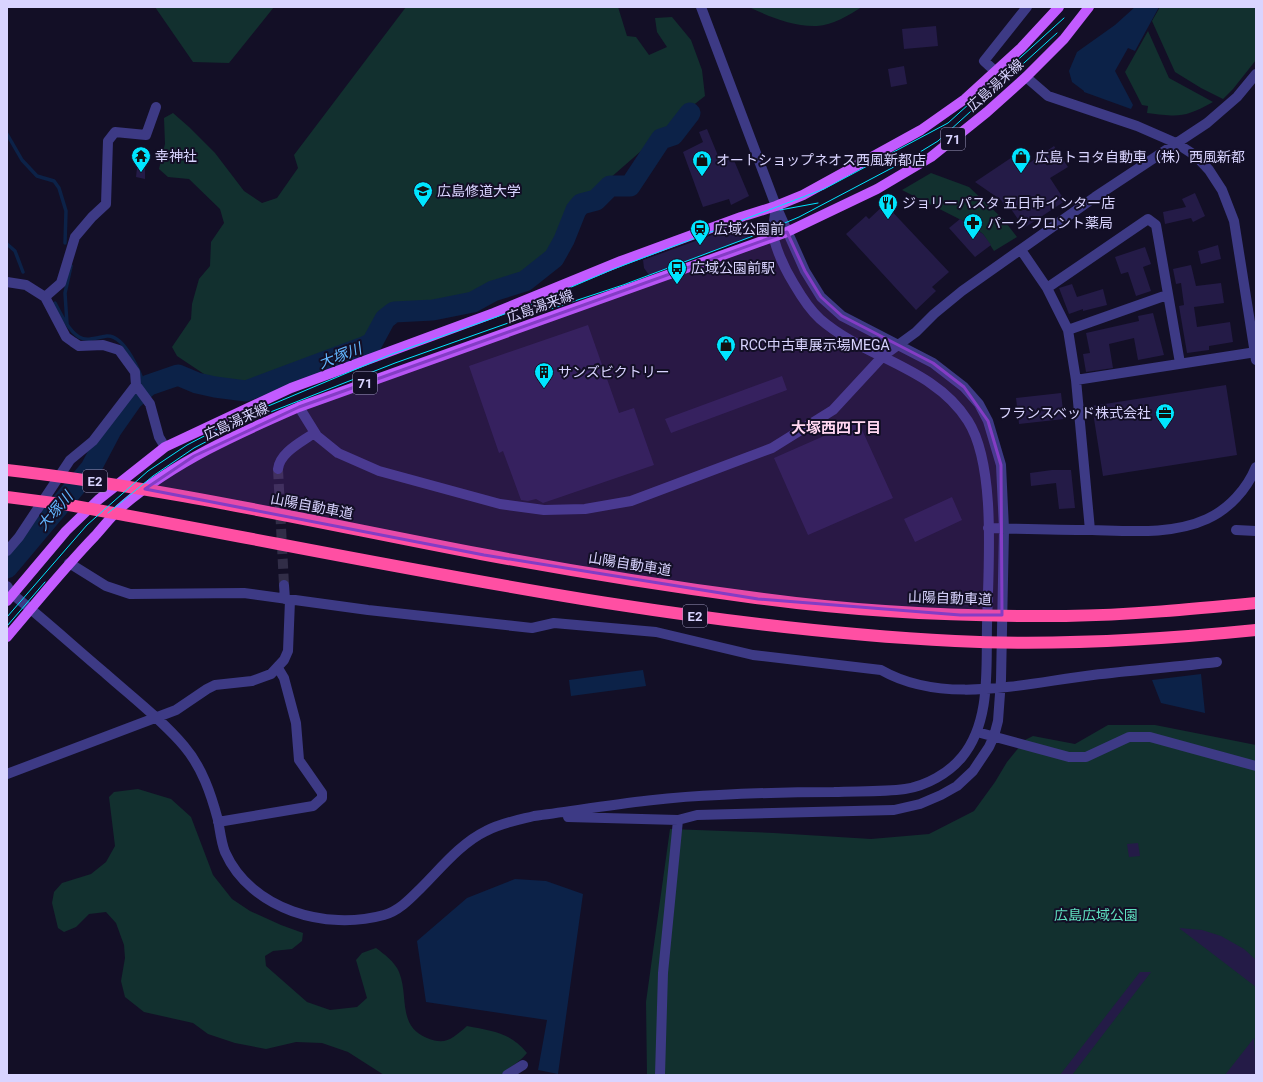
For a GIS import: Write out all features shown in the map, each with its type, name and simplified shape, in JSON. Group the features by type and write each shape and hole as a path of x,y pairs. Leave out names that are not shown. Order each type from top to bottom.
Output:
{"highway":[{"name":"山陽自動車道","path":"7,470 72,478 183,496 484,555 649,582 774,600 960,615 1067,616 1165,611 1256,603"},
{"name":"E2","path":"7,497 69,505 480,580 644,608 752,624 844,634 958,641 1064,643 1168,639 1256,630"}],"main road":[{"name":"広島湯来線","path":"8,592 98,500 165,447 291,388 494,313 621,261 803,195 921,130 965,99 996,72 1059,7"},
{"name":"広島湯来線","path":"7,637 69,563 123,506 160,478 194,456 228,438 299,408 787,232 877,189 931,157 987,112 1026,77 1075,26 1089,7"}],"street":[{"path":"534,816 678,820 697,815 894,810 920,804 942,795 957,786 973,771 989,747 998,721 1001,684 1004,529 1001,465 988,421 978,404 964,387 933,363 842,316 821,297 805,271 776,206 701,7"},
{"path":"996,72 984,61 1027,7"},
{"path":"299,408 314,433 338,453 379,471 500,504 544,510 585,510 631,501 772,448 833,410 883,356 916,332 934,314 962,291 1227,106 1256,74"},
{"path":"1026,77 1048,96 1136,126 1176,143 1203,163 1219,183 1228,202 1236,234 1256,355 1180,363 1076,380"},
{"path":"45,297 61,283 75,237 92,217 106,204 108,141 115,132 146,135 156,106"},
{"path":"8,592 32,609 157,718 185,746 201,770 212,800 224,850 236,873 253,890 272,903 299,914 337,920 360,920 387,915 409,900 464,847 485,831 511,821 534,816 696,796 865,791 908,788 940,776 960,760 974,740 983,713 988,581 987,480 977,439 968,420 945,394 919,375 844,336 819,318 801,296 790,277 773,237 776,206"},
{"path":"1047,288 1148,219 1156,225 1167,296 1180,363"},
{"path":"1021,250 1047,288 1068,330 1076,380 1090,530"},
{"path":"7,282 26,285 45,297 66,337 79,346 103,345 119,350 135,372 136,386 150,404 159,437 165,447"},
{"path":"1068,330 1167,296"},
{"path":"7,551 19,537 70,460 93,441 136,386"},
{"path":"278,469 284,455 314,433"},
{"path":"988,528 1144,531 1178,528 1207,519 1233,502 1250,480 1256,467"},
{"path":"1236,530 1256,530"},
{"path":"69,563 106,586 130,594 244,593 532,628 554,623 656,632 753,655 881,670 897,679 946,689 1156,670 1217,662"},
{"path":"7,774 157,718 182,707 215,685 262,679 278,668 288,651 288,599 284,585"},
{"path":"218,822 313,806 322,798 322,793 299,760 296,723 284,678 278,668"},
{"path":"977,732 1046,753 1069,758 1086,757 1129,737 1150,737 1256,766"},
{"path":"660,1075 663,972 678,820"},
{"path":"506,1075 523,1066"}],"highlighted area":[{"path":"787,232 805,271 821,297 842,316 933,363 964,387 988,421 1001,465 1002,615 960,615 758,599 484,555 145,489 194,456 299,407"}],"green space":[{"path":"155,7 274,7 229,63 193,62"},
{"path":"406,7 618,7 627,36 636,37 649,55 667,47 657,32 655,18 672,17 691,40 702,70 705,96 687,110 670,132 656,138 601,186 573,208 562,234 546,260 520,277 488,288 457,302 386,309 365,342 298,368 234,384 207,376 177,356 172,347 191,319 192,304 199,279 210,266 211,242 224,223 220,209 189,179 168,177 159,169 165,144 164,118 173,113 189,127 215,153 244,191 262,203 277,198 298,168 294,155"},
{"path":"749,7 862,7 835,22 817,26 808,26 774,18"},
{"path":"1160,7 1256,7 1256,60 1223,99 1175,72 1152,21"},
{"path":"1148,31 1169,78 1213,102 1188,114 1167,115 1147,113 1148,106 1142,105 1125,72"},
{"path":"931,173 969,187 1003,219 1017,237 994,251 983,234 971,225 902,190"},
{"name":"広島広域公園","path":"1108,725 1155,725 1256,745 1256,1075 647,1075 646,1002 670,829 871,839 929,834 974,811 995,782 1007,762 1025,740 1033,736 1075,744"},
{"path":"138,789 171,799 191,817 213,875 232,899 250,911 303,933 302,941 292,949 273,951 265,956 266,966 307,1002 330,1010 357,1007 367,998 356,960 362,953 376,948 392,962 399,972 402,981 408,1018 411,1026 418,1033 427,1038 444,1041 449,1040 467,1026 492,1031 507,1037 521,1046 527,1053 501,1075 384,1075 348,1052 322,1043 296,1042 266,1049 235,1043 208,1034 193,1023 144,1012 125,997 121,981 125,958 124,945 116,923 106,912 89,914 76,927 64,932 58,928 52,903 54,892 62,883 91,874 106,862 115,846 109,797 114,792"}],"water":[{"path":"1135,7 1159,7 1135,51 1128,48 1115,71 1133,105 1131,109 1084,92 1072,82 1069,71 1077,52 1115,25"},
{"path":"643,670 646,686 571,696 569,680"},
{"path":"1201,674 1205,713 1161,703 1152,680"},
{"path":"515,879 546,881 583,894 558,1074 538,1070 547,1020 426,1002 417,941 467,898"}],"building":[{"path":"936,26 938,46 904,49 902,29"},
{"path":"904,66 907,84 891,87 888,69"},
{"path":"707,129 721,163 733,158 749,196 731,205 729,199 703,207 683,152 703,142 699,132"},
{"name":"広島トヨタ自動車（株）西風新都","path":"1054,146 1068,167 1050,178 1065,201 1024,228 1009,206 1006,208 1001,200 975,182 1020,152 1028,164"},
{"name":"幸神社","path":"137,168 145,169 145,179 136,177"},
{"path":"1195,193 1205,216 1193,222 1191,218 1165,224 1163,212 1186,207 1182,199"},
{"path":"885,204 949,272 932,287 936,291 916,310 846,234 866,216 869,219"},
{"name":"パークフロント薬局","path":"960,219 983,234 991,245 975,257 949,228"},
{"path":"745,223 748,228 749,238 649,275 644,268 643,260"},
{"path":"1218,245 1221,259 1201,264 1198,251"},
{"path":"1145,247 1151,264 1143,267 1151,291 1136,296 1128,272 1121,274 1115,257"},
{"path":"1191,265 1196,286 1221,283 1224,303 1194,307 1197,327 1230,322 1233,342 1209,346 1209,350 1187,353 1179,306 1184,305 1181,283 1176,284 1173,269"},
{"path":"1072,284 1077,297 1103,289 1107,305 1083,311 1083,309 1069,314 1059,288"},
{"path":"1153,313 1164,355 1138,360 1134,338 1109,344 1113,368 1086,372 1083,354 1090,353 1086,333 1139,321 1138,316"},
{"path":"588,325 619,413 634,408 654,465 543,503 536,499 528,501 521,500 503,451 499,453 469,366"},
{"path":"782,376 787,390 671,433 665,419"},
{"name":"フランスベッド株式会社","path":"1226,385 1237,455 1103,476 1092,406"},
{"path":"1061,393 1064,419 1019,424 1016,398"},
{"path":"858,421 893,498 808,535 774,458"},
{"path":"1052,470 1071,470 1075,508 1059,509 1056,483 1031,486 1030,473"},
{"path":"952,497 962,520 915,542 904,519"},
{"path":"1138,843 1140,856 1129,857 1127,844"},
{"path":"1179,928 1202,930 1221,936 1244,949 1256,960 1256,987"},
{"path":"1140,972 1151,972 1072,1075 1060,1075"},
{"path":"1254,1038 1256,1075 1225,1075"}],"waterway":[{"name":"大塚川","path":"7,568 91,468 111,430 132,400 149,385 178,375 197,383 246,391 372,343 385,319 394,312 433,310 473,302 493,291 525,281 554,258 564,240 576,210 581,204 596,200 610,186 630,186 661,139 673,135 690,113"},
{"path":"7,134 22,160 37,176 54,181 59,188 66,211 65,243"},
{"path":"7,244 15,251 23,272"},
{"path":"67,324 65,293 71,266"},
{"path":"55,303 68,326 79,337 89,339 107,336 114,337 120,342 126,348 136,365 145,388"}],"tunnel":[{"path":"278,469 284,585"}],"tram line":[{"path":"7,617 87,525 148,471 187,445 235,420 392,354 527,306 611,270 824,189 948,123 1064,18"},
{"path":"108,513 153,476 194,448 240,424 395,363 511,322 623,285 761,233 799,217 907,160 938,141 1057,33"},
{"path":"780,210 818,203"},
{"path":"7,626 45,582"}],"place":[{"name":"幸神社","path":"141,173"},
{"name":"広島トヨタ自動車（株）西風新都","path":"1021,174"},
{"name":"オートショップネオス西風新都店","path":"702,177"},
{"name":"広島修道大学","path":"423,208"},
{"name":"ジョリーパスタ 五日市インター店","path":"888,220"},
{"name":"パークフロント薬局","path":"973,240"},
{"name":"広域公園前","path":"700,246"},
{"name":"広域公園前駅","path":"677,285"},
{"name":"RCC中古車展示場MEGA","path":"726,362"},
{"name":"サンズビクトリー","path":"544,389"},
{"name":"フランスベッド株式会社","path":"1165,430"}],"district":[{"name":"大塚西四丁目","path":"836,428"}]}
